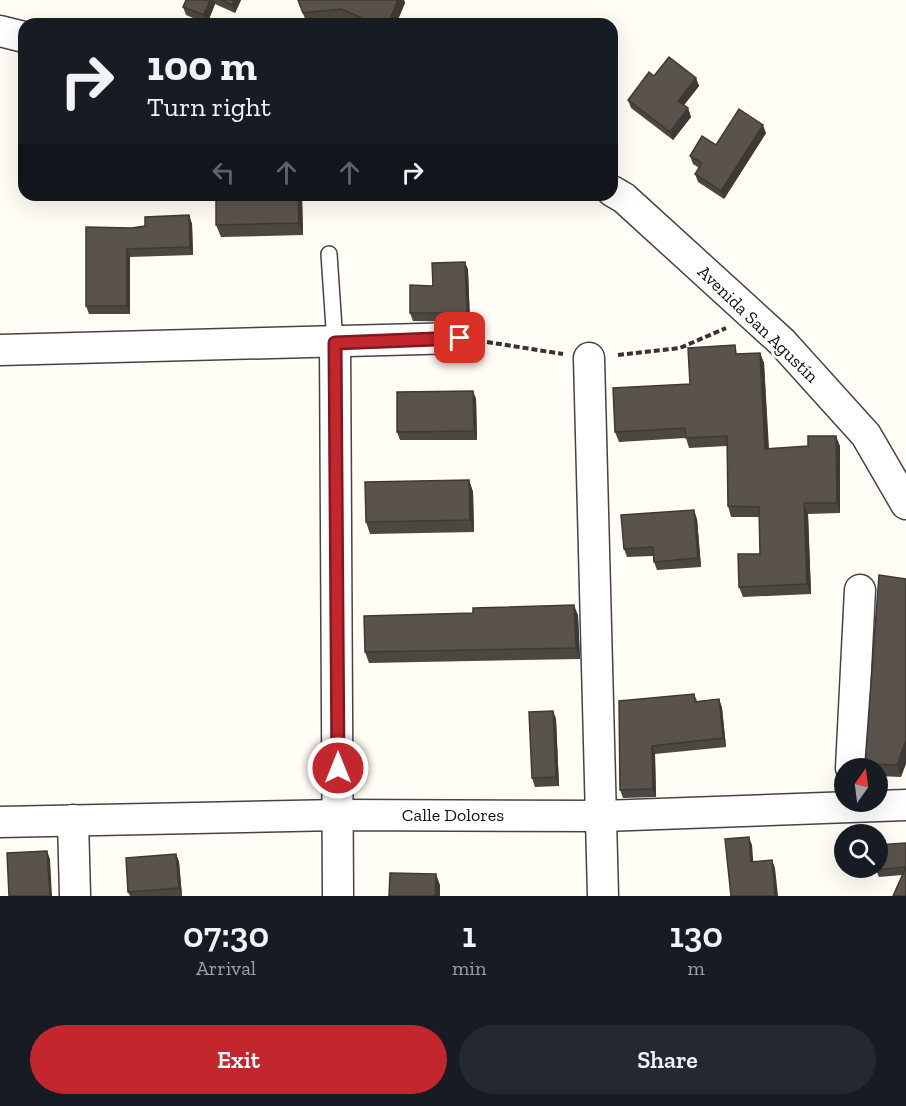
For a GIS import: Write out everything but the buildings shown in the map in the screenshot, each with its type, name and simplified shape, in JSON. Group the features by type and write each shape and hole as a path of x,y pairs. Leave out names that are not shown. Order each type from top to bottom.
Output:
{"street":[{"path":"0,31 18,36"},
{"name":"Avenida San Agustín","path":"618,194 782,342 866,435 906,504"},
{"path":"0,350 460,338"},
{"path":"335,343 338,896"},
{"path":"589,358 603,816 603,896"},
{"path":"852,758 860,590"},
{"name":"Calle Dolores","path":"888,805 906,805"},
{"name":"Calle Dolores","path":"0,822 339,815 603,816 834,806"},
{"path":"73,820 75,896"}],"lane":[{"path":"329,254 335,343"}],"path":[{"path":"460,338 589,358 680,348 754,315"}],"route":[{"path":"338,768 335,343 460,338"}]}
